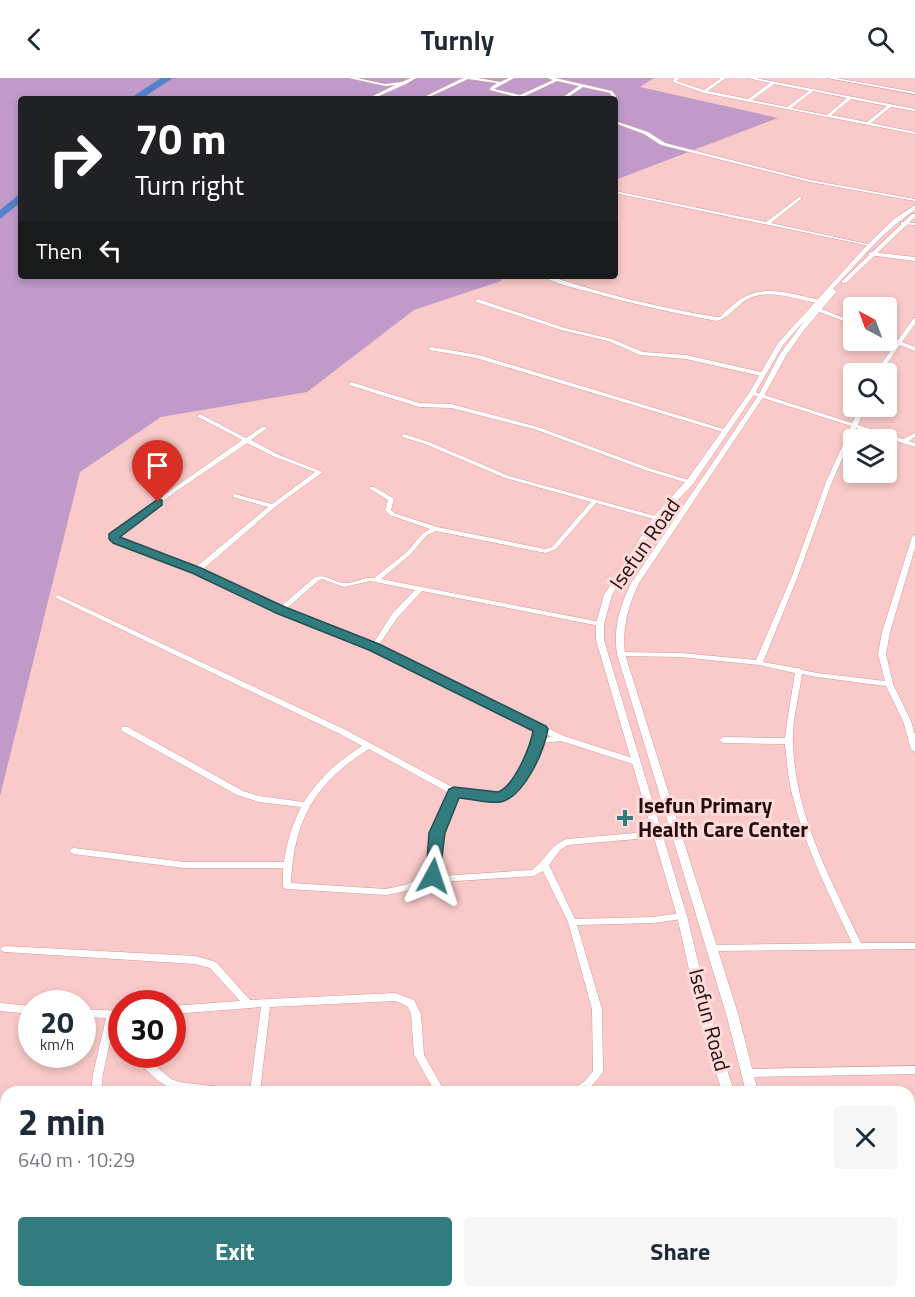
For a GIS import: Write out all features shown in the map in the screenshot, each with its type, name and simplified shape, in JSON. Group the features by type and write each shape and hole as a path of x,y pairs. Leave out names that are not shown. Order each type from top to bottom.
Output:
{"street":[{"path":"351,78 385,85 405,83"},
{"path":"376,96 414,78"},
{"path":"428,96 467,78 500,83"},
{"path":"512,78 491,89 520,96 557,80"},
{"path":"550,78 611,92 614,96"},
{"path":"678,78 674,81 704,92 914,132"},
{"path":"704,92 724,78"},
{"path":"750,78 915,110"},
{"path":"830,78 915,93"},
{"path":"748,100 773,82"},
{"path":"566,96 581,86"},
{"path":"788,108 812,90"},
{"path":"828,116 850,98"},
{"path":"868,124 890,105"},
{"path":"618,123 646,133 663,144 800,178 915,200"},
{"path":"618,193 768,223 915,259"},
{"path":"768,223 799,198"},
{"name":"Isefun Road","path":"726,1086 659,834 600,640 600,624 609,595 657,518 690,482 724,432 757,394 761,374 780,344 915,207"},
{"name":"Isefun Road","path":"871,250 915,214"},
{"path":"903,223 915,224"},
{"path":"552,279 717,319 722,318 754,294 786,295 818,306 843,318"},
{"path":"478,302 563,329 610,340 642,354 686,357 761,374"},
{"name":"Isefun Road","path":"750,1086 712,948 621,654 620,627 624,605 635,583 768,379 787,346 818,306"},
{"path":"884,363 915,320"},
{"path":"898,341 915,349"},
{"path":"431,349 486,358 724,432"},
{"path":"351,384 419,405 451,406 536,428 647,469 690,482"},
{"path":"757,394 915,445"},
{"path":"196,570 273,506 320,472 244,440 200,416"},
{"path":"759,663 858,417"},
{"path":"264,428 244,440 113,537 196,570 280,610 374,647 561,738 636,762"},
{"path":"904,441 915,435"},
{"path":"404,436 427,443 507,477 657,518"},
{"path":"372,488 391,499 388,510 392,514 435,529 539,551 551,550 595,501"},
{"path":"235,496 273,506"},
{"path":"376,580 409,553 424,535 435,529"},
{"path":"915,537 886,632 882,654 889,684 907,721 915,749"},
{"path":"280,610 317,578 322,577 344,585 370,579 600,624"},
{"path":"374,647 395,616 420,589"},
{"path":"58,597 266,695 454,792 499,797 507,794 524,774 541,729"},
{"path":"621,654 681,655 759,663 889,684"},
{"path":"799,670 789,741 792,781 804,828 858,946"},
{"path":"125,729 240,793 259,799 305,805"},
{"path":"538,741 561,738"},
{"path":"723,740 789,741"},
{"path":"368,746 345,759 328,774 305,805 293,836 286,865 287,886 386,892 407,888 433,876 441,879 526,874 545,866 553,851 567,842 659,834"},
{"path":"433,876 437,833 454,792"},
{"path":"74,851 183,865 286,865"},
{"path":"545,866 572,922 597,1009 598,1072 585,1086"},
{"path":"572,922 653,920 682,916"},
{"path":"712,948 915,946"},
{"path":"5,949 195,960 213,965 248,1004"},
{"path":"186,1010 248,1004 395,997 411,1003 416,1014 419,1055 437,1086"},
{"path":"256,1086 266,1003"},
{"path":"0,1007 18,1009"},
{"path":"97,1086 108,1041"},
{"path":"152,1068 168,1082 179,1086"},
{"path":"747,1074 915,1070"}],"shaded area":[{"path":"0,78 654,78 640,87 778,118 618,179 618,96 18,96 18,279 502,279 414,310 307,392 161,417 80,472 0,796"}],"waterway":[{"path":"139,96 168,78"},
{"path":"0,216 18,199"}],"place":[{"name":"Isefun Primary Health Care Center","path":"625,818"}],"route":[{"path":"158,502 113,537 196,570 280,610 374,647 541,729 524,774 507,794 499,797 454,792 437,833 433,876"}]}
